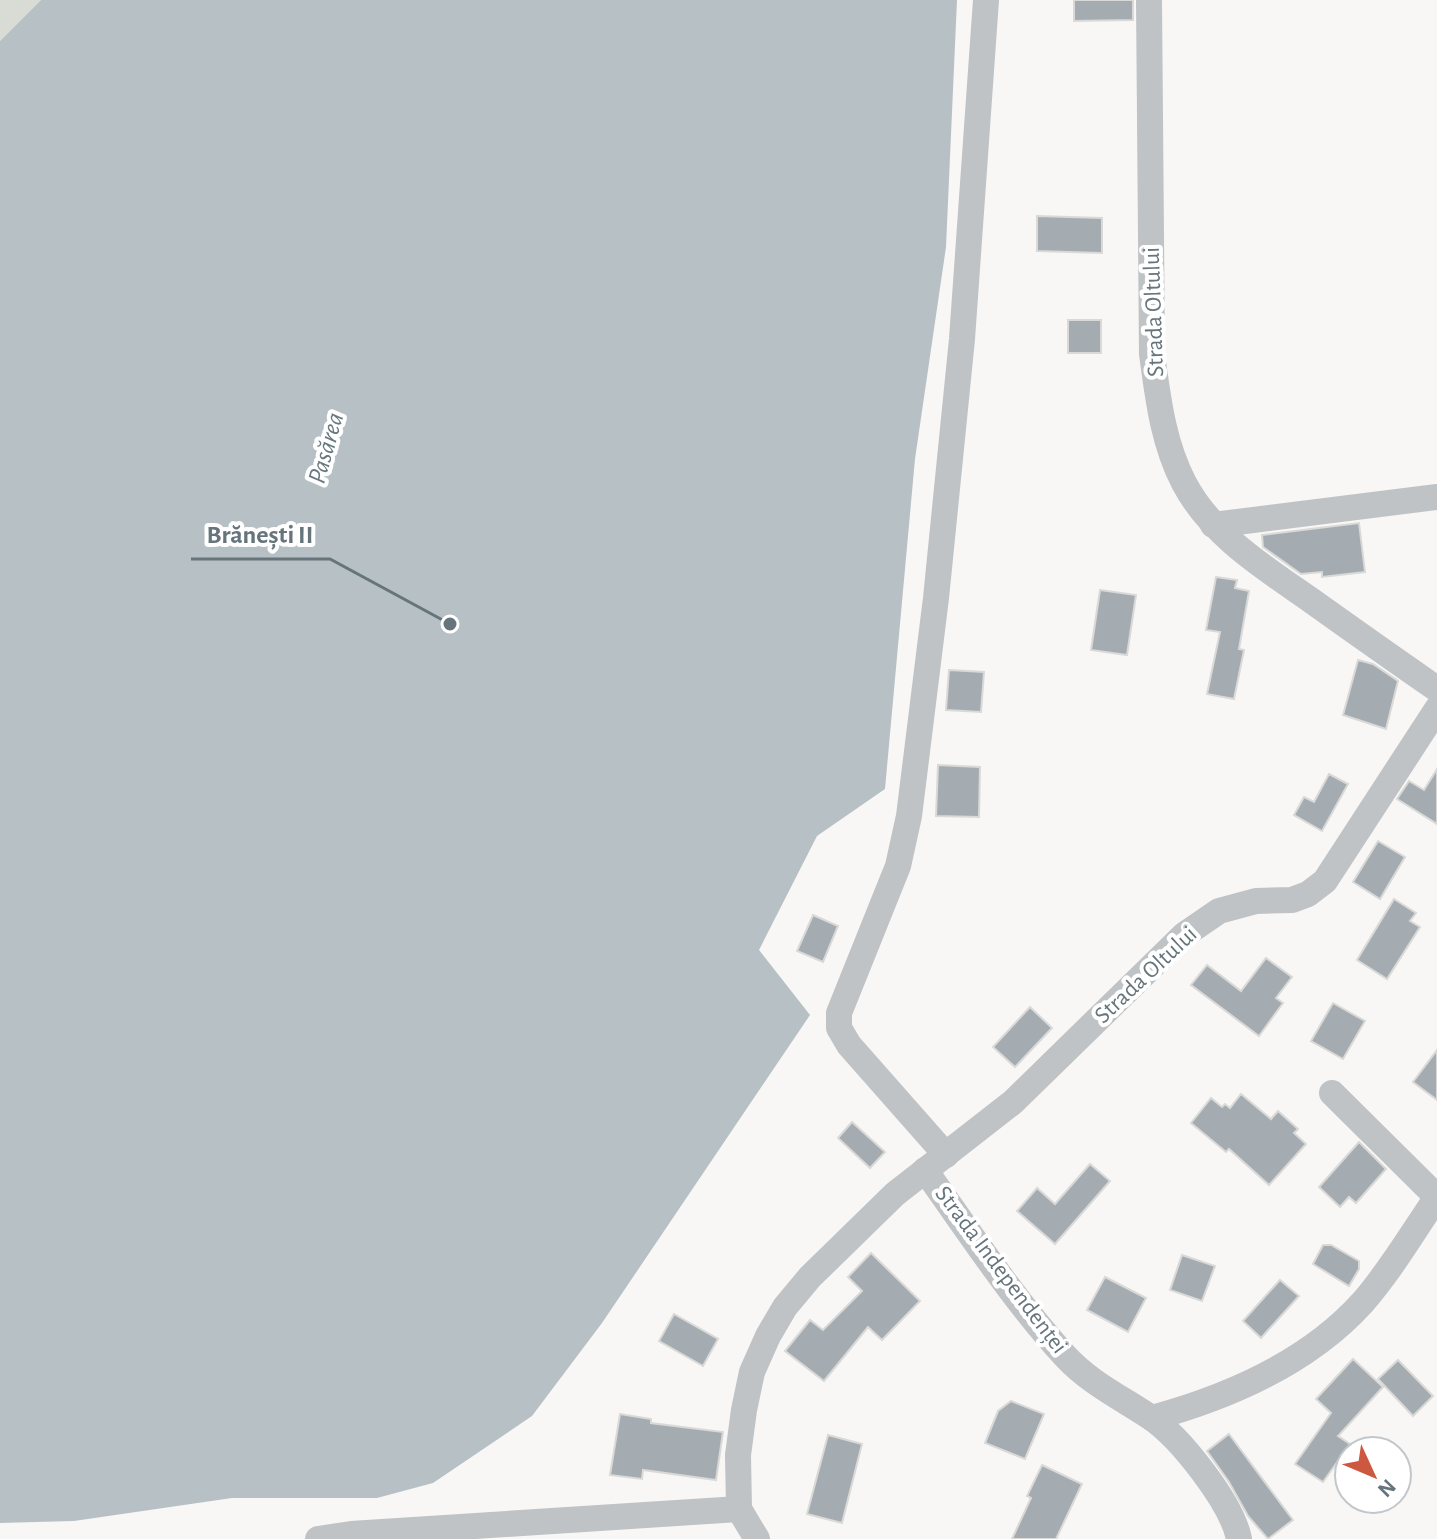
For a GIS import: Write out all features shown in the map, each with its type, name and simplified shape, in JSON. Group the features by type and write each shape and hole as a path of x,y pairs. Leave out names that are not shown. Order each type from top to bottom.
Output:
{"street":[{"path":"936,1162 849,1045 839,1028 839,1013 898,866 909,816 920,740 962,339 986,0"},
{"name":"Strada Oltului","path":"1149,0 1152,354 1158,405 1169,448 1183,482 1213,525 1241,551 1437,689"},
{"path":"1213,525 1437,497"},
{"name":"Strada Oltului","path":"739,1509 738,1455 752,1372 785,1307 827,1259 885,1202 1013,1102 1184,935 1219,911 1256,901 1292,900 1308,894 1325,881 1437,709"},
{"path":"1152,1418 1197,1406 1248,1384 1312,1347 1363,1302 1437,1197 1332,1093"},
{"name":"Strada Independenței","path":"936,1162 985,1255 1066,1358 1089,1379 1152,1418 1209,1481 1230,1514 1239,1539"},
{"path":"318,1539 739,1509 757,1539"}],"shaded area":[{"path":"0,0 41,0 0,41"}],"water":[{"name":"Pasărea","path":"41,0 957,0 946,247 915,459 885,789 817,836 759,950 810,1015 602,1323 532,1416 433,1483 377,1498 232,1498 74,1521 0,1523 0,41"}],"building":[{"path":"1074,0 1133,0 1133,20 1074,21"},
{"path":"1037,216 1102,218 1102,253 1037,251"},
{"path":"1068,320 1101,320 1101,353 1068,353"},
{"path":"1359,523 1365,572 1322,577 1322,572 1301,574 1263,547 1262,535"},
{"path":"1216,577 1237,580 1235,588 1249,591 1239,649 1244,650 1234,699 1207,694 1220,632 1206,630"},
{"path":"1100,590 1136,595 1127,655 1091,650"},
{"path":"1358,660 1373,664 1398,681 1386,729 1343,715"},
{"path":"949,670 984,672 981,712 946,710"},
{"path":"938,765 980,767 979,817 936,816"},
{"path":"1437,769 1437,824 1397,799 1409,781 1424,790"},
{"path":"1329,774 1348,784 1322,831 1294,815 1304,797 1314,802"},
{"path":"1378,841 1405,857 1380,899 1353,882"},
{"path":"1394,899 1416,913 1410,921 1420,927 1387,979 1357,960"},
{"path":"813,915 838,926 823,962 797,951"},
{"path":"1266,958 1292,977 1276,998 1283,1003 1259,1036 1191,985 1207,965 1241,991"},
{"path":"1333,1003 1365,1021 1343,1059 1311,1041"},
{"path":"1030,1007 1052,1028 1015,1067 993,1047"},
{"path":"1437,1050 1437,1100 1413,1082"},
{"path":"1241,1094 1271,1119 1278,1111 1298,1129 1294,1133 1306,1144 1269,1185 1229,1149 1226,1152 1191,1123 1211,1098 1222,1107 1225,1104 1230,1108"},
{"path":"852,1122 885,1152 870,1168 838,1138"},
{"path":"1359,1142 1386,1169 1356,1203 1349,1197 1340,1207 1319,1187"},
{"path":"1090,1164 1110,1181 1055,1244 1017,1211 1037,1188 1055,1204"},
{"path":"1323,1245 1331,1245 1359,1261 1359,1269 1349,1286 1313,1264"},
{"path":"871,1253 920,1301 882,1340 868,1327 824,1381 785,1351 810,1320 823,1330 862,1291 848,1277"},
{"path":"1182,1255 1215,1266 1202,1301 1170,1290"},
{"path":"1105,1277 1146,1298 1128,1332 1087,1310"},
{"path":"1280,1280 1299,1296 1261,1338 1243,1321"},
{"path":"674,1314 718,1339 703,1366 659,1341"},
{"path":"1353,1359 1383,1387 1339,1435 1333,1435 1333,1468 1323,1482 1295,1464 1331,1413 1316,1399"},
{"path":"1398,1360 1433,1396 1413,1416 1378,1379"},
{"path":"1011,1401 1044,1414 1025,1459 985,1443 998,1411"},
{"path":"620,1414 651,1419 651,1423 723,1432 716,1480 643,1470 642,1479 610,1475"},
{"path":"1229,1434 1293,1520 1268,1539 1248,1516 1207,1451"},
{"path":"828,1435 862,1444 842,1523 807,1514"},
{"path":"1042,1465 1082,1484 1056,1539 1012,1539 1031,1498 1027,1496"}],"place":[{"name":"Brănești II","path":"450,624"}]}
